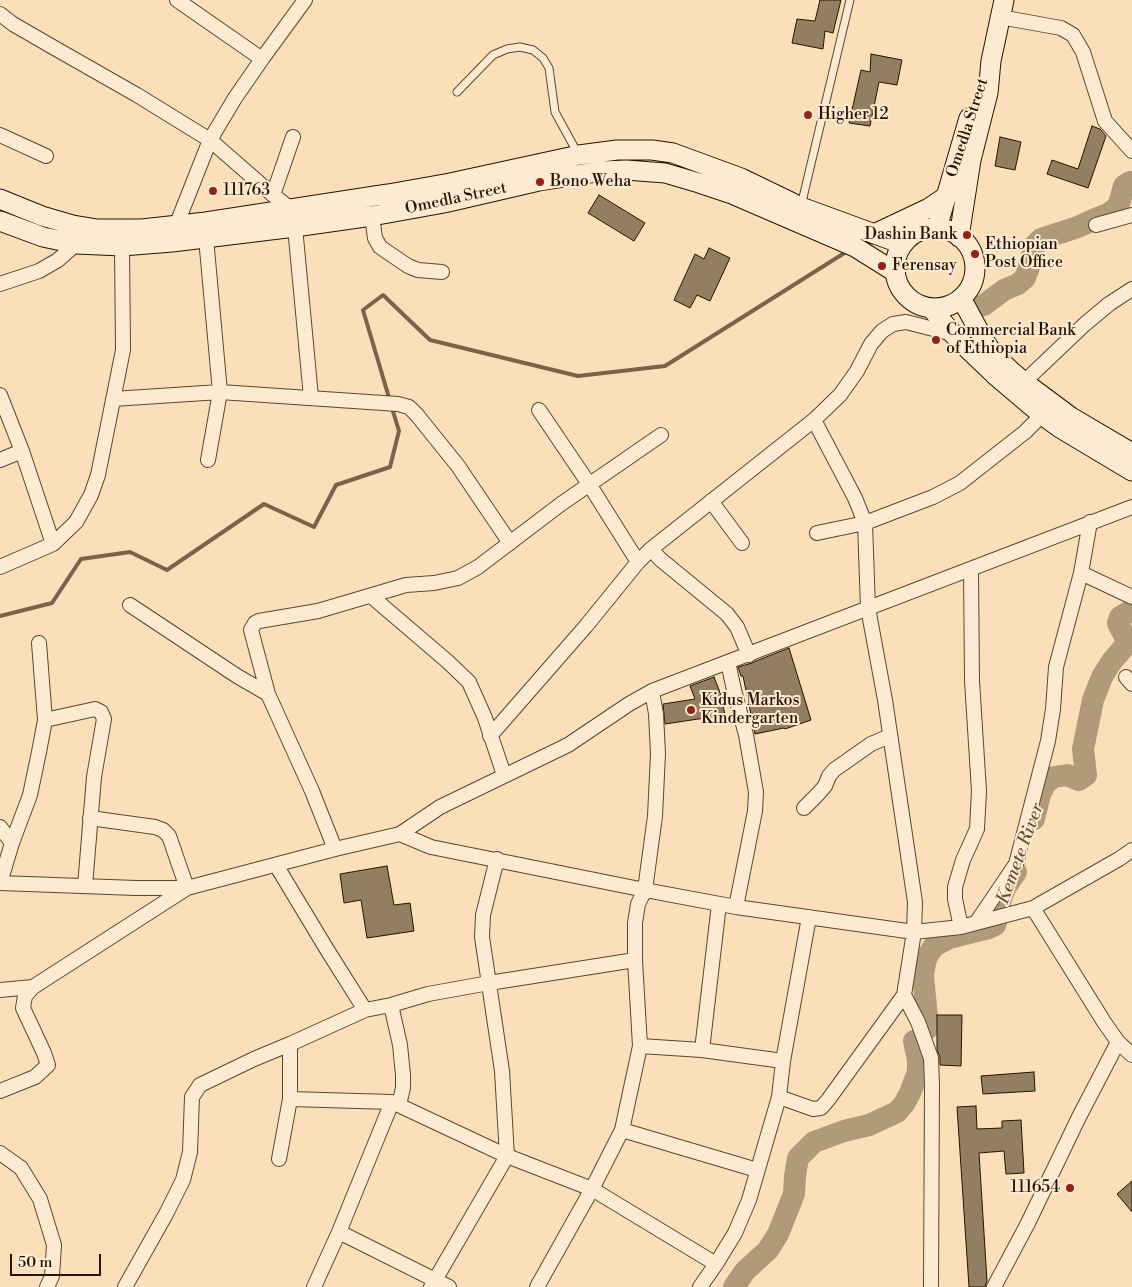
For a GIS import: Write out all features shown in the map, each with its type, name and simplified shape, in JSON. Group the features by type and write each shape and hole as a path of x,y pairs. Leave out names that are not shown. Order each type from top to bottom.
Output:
{"main road":[{"path":"959,237 971,160 988,93 991,61 1002,9"},
{"name":"Omedla Street","path":"937,228 979,86 991,61"},
{"name":"Omedla Street","path":"0,221 43,237 76,244 122,246 172,242 206,230 290,209 397,193 579,155 617,150 652,150 673,154 741,178 801,207 902,244"},
{"path":"579,155 584,173"},
{"name":"Omedla Street","path":"0,199 42,216 73,225 97,229 142,229 176,226 206,230 295,227 372,216 539,180 603,170 665,173 732,194 855,247 895,272"},
{"path":"874,234 929,208 947,196"},
{"path":"937,228 949,231 959,237 968,247 974,260 974,274 970,287 961,298 948,306 931,308 921,306 911,300 897,283 895,272 895,262 902,244 912,235 924,230 937,228"},
{"path":"961,298 994,355 1024,382 1070,418 1132,453"},
{"path":"931,308 953,334 996,376 1042,415 1060,428 1132,471"}],"street":[{"path":"176,0 262,59"},
{"path":"176,226 210,140 235,98 305,0"},
{"path":"1002,9 1061,28 1073,35 1083,52 1105,121 1132,151"},
{"path":"0,14 43,42 137,95 210,140 290,209"},
{"path":"0,135 46,156"},
{"path":"273,195 293,137"},
{"path":"1096,225 1132,215"},
{"path":"372,216 375,238 380,247 413,268 442,272"},
{"path":"295,227 311,398"},
{"path":"206,230 220,392 208,460"},
{"path":"0,284 39,271 58,260 76,244"},
{"path":"0,568 53,544 76,522 91,495 98,475 123,350 122,246"},
{"path":"1024,382 1085,324 1109,304 1132,289"},
{"path":"490,736 650,549 814,420 840,395 857,371 871,344 882,331 893,324 906,322 953,334"},
{"path":"113,399 220,392 398,404 410,407 458,466 510,543"},
{"path":"0,395 22,451 53,544"},
{"path":"539,410 589,484 638,562"},
{"path":"816,533 865,523 933,497 960,483 1025,432 1042,415"},
{"path":"778,1097 813,1109 820,1108 828,1100 904,995 914,932 915,902 885,700 868,608 865,523 856,498 814,420"},
{"path":"335,849 312,791 268,694 251,630 254,622 318,612 406,585 434,583 458,578 478,567 589,484 662,435"},
{"path":"0,460 22,451"},
{"path":"711,501 742,543"},
{"path":"40,643 45,720 30,795 12,843 0,883 187,888 400,834 440,807 568,745 628,704 652,691 1132,507"},
{"path":"976,923 1016,864 1048,741 1053,709 1056,667 1081,573 1090,522"},
{"path":"650,549 727,614 737,627 749,655"},
{"path":"961,927 955,899 956,887 963,860 977,829 979,791 972,681 971,569"},
{"path":"1081,573 1132,597"},
{"path":"371,596 469,682 485,718 504,775"},
{"path":"130,605 237,676 268,694"},
{"path":"728,662 746,735 756,792 755,811 736,907"},
{"path":"536,1287 592,1189 622,1130 640,1046 635,960 635,923 638,904 646,890 655,816 658,754 656,714 652,691"},
{"path":"45,720 95,709 101,712 104,719 94,777 85,886"},
{"path":"804,808 825,786 834,770 872,744 890,736"},
{"path":"90,818 155,827 163,830 169,836 187,888"},
{"path":"0,827 12,843"},
{"path":"400,834 431,847 719,904 914,932 961,927 1033,908 1132,850"},
{"path":"433,1284 507,1156 502,1071 482,937 483,915 497,860"},
{"path":"276,865 365,1010"},
{"path":"0,1092 35,1077 48,1065 23,1008 25,996 33,987 187,888"},
{"path":"702,1050 719,904"},
{"path":"1033,908 1118,1042 1132,1055"},
{"path":"700,1287 735,1234 749,1200 778,1097 809,917"},
{"path":"125,1287 183,1180 190,1152 192,1097 200,1085 365,1010 428,994 635,960"},
{"path":"0,990 33,987"},
{"path":"904,995 918,1022 930,1058 932,1085 931,1287"},
{"path":"314,1287 402,1088 403,1075 400,1045 391,1004"},
{"path":"994,1287 1118,1042"},
{"path":"280,1159 290,1099 290,1044"},
{"path":"640,1046 702,1050 783,1061"},
{"path":"290,1099 396,1104 507,1156 592,1189 716,1264"},
{"path":"622,1130 757,1170"},
{"path":"0,1153 21,1168 40,1199 54,1245 52,1276 47,1287"},
{"path":"339,1232 433,1284 449,1287"}],"lane":[{"path":"801,207 850,0"},
{"path":"458,92 493,55 506,48 520,47 532,50 544,58 549,68 556,112 579,155"}],"building":[{"path":"820,0 841,0 833,33 825,31 823,49 792,43 797,19 815,21"},
{"path":"871,54 902,60 897,85 879,82 870,126 849,123 861,70 870,72"},
{"path":"1092,126 1100,129 1106,136 1088,188 1047,174 1052,160 1078,169"},
{"path":"1000,137 1021,142 1015,170 995,166"},
{"path":"599,195 645,223 634,241 588,213"},
{"path":"709,248 730,258 710,301 697,295 690,308 674,300 695,254 704,259"},
{"path":"789,648 811,720 785,729 755,734 743,676 741,676 738,667"},
{"name":"Kidus Markos Kindergarten","path":"714,677 721,695 725,715 665,724 663,704 695,699 690,686"},
{"path":"387,866 394,905 410,903 414,931 367,938 361,900 344,903 340,874"},
{"path":"937,1015 962,1015 961,1066 940,1065 940,1057 937,1050"},
{"path":"1034,1072 1035,1091 983,1094 981,1076"},
{"path":"976,1106 977,1129 1002,1128 1002,1121 1021,1120 1024,1173 1006,1174 1004,1151 979,1153 987,1281 985,1287 969,1287 957,1107"},
{"path":"1132,1181 1132,1212 1117,1194"}],"waterway":[{"path":"973,308 984,305 1004,290 1018,284 1025,278 1035,245 1041,239 1078,227 1108,214 1119,204 1124,186 1132,182"},
{"path":"390,401 363,310 383,295 430,340 578,376 665,366 846,252"},
{"path":"0,616 52,603 81,559 130,552 167,570 264,504 314,527 336,485 390,467 399,431 392,408"},
{"name":"Kemete River","path":"1034,819 1040,794 1046,783 1054,777 1067,775 1079,780 1086,775 1083,749 1093,700 1102,677 1112,661 1126,645 1126,639 1118,623 1120,617 1132,610"},
{"name":"Kemete River","path":"998,915 1005,888 1016,872"},
{"path":"928,1028 923,975 926,958 934,946 949,938 989,928 995,925 997,919"},
{"path":"734,1287 745,1271 768,1250 778,1234 794,1194 798,1158 814,1142 844,1131 869,1125 897,1112 904,1104 918,1072 918,1060 914,1041"}],"place":[{"name":"Higher 12","path":"808,115"},
{"name":"Bono Weha","path":"540,182"},
{"name":"111763","path":"213,191"},
{"name":"Dashin Bank","path":"967,235"},
{"name":"Ethiopian Post Office","path":"975,254"},
{"name":"Ferensay","path":"882,266"},
{"name":"Commercial Bank of Ethiopia","path":"936,340"},
{"name":"Kidus Markos Kindergarten","path":"691,710"},
{"name":"111654","path":"1070,1188"}]}
